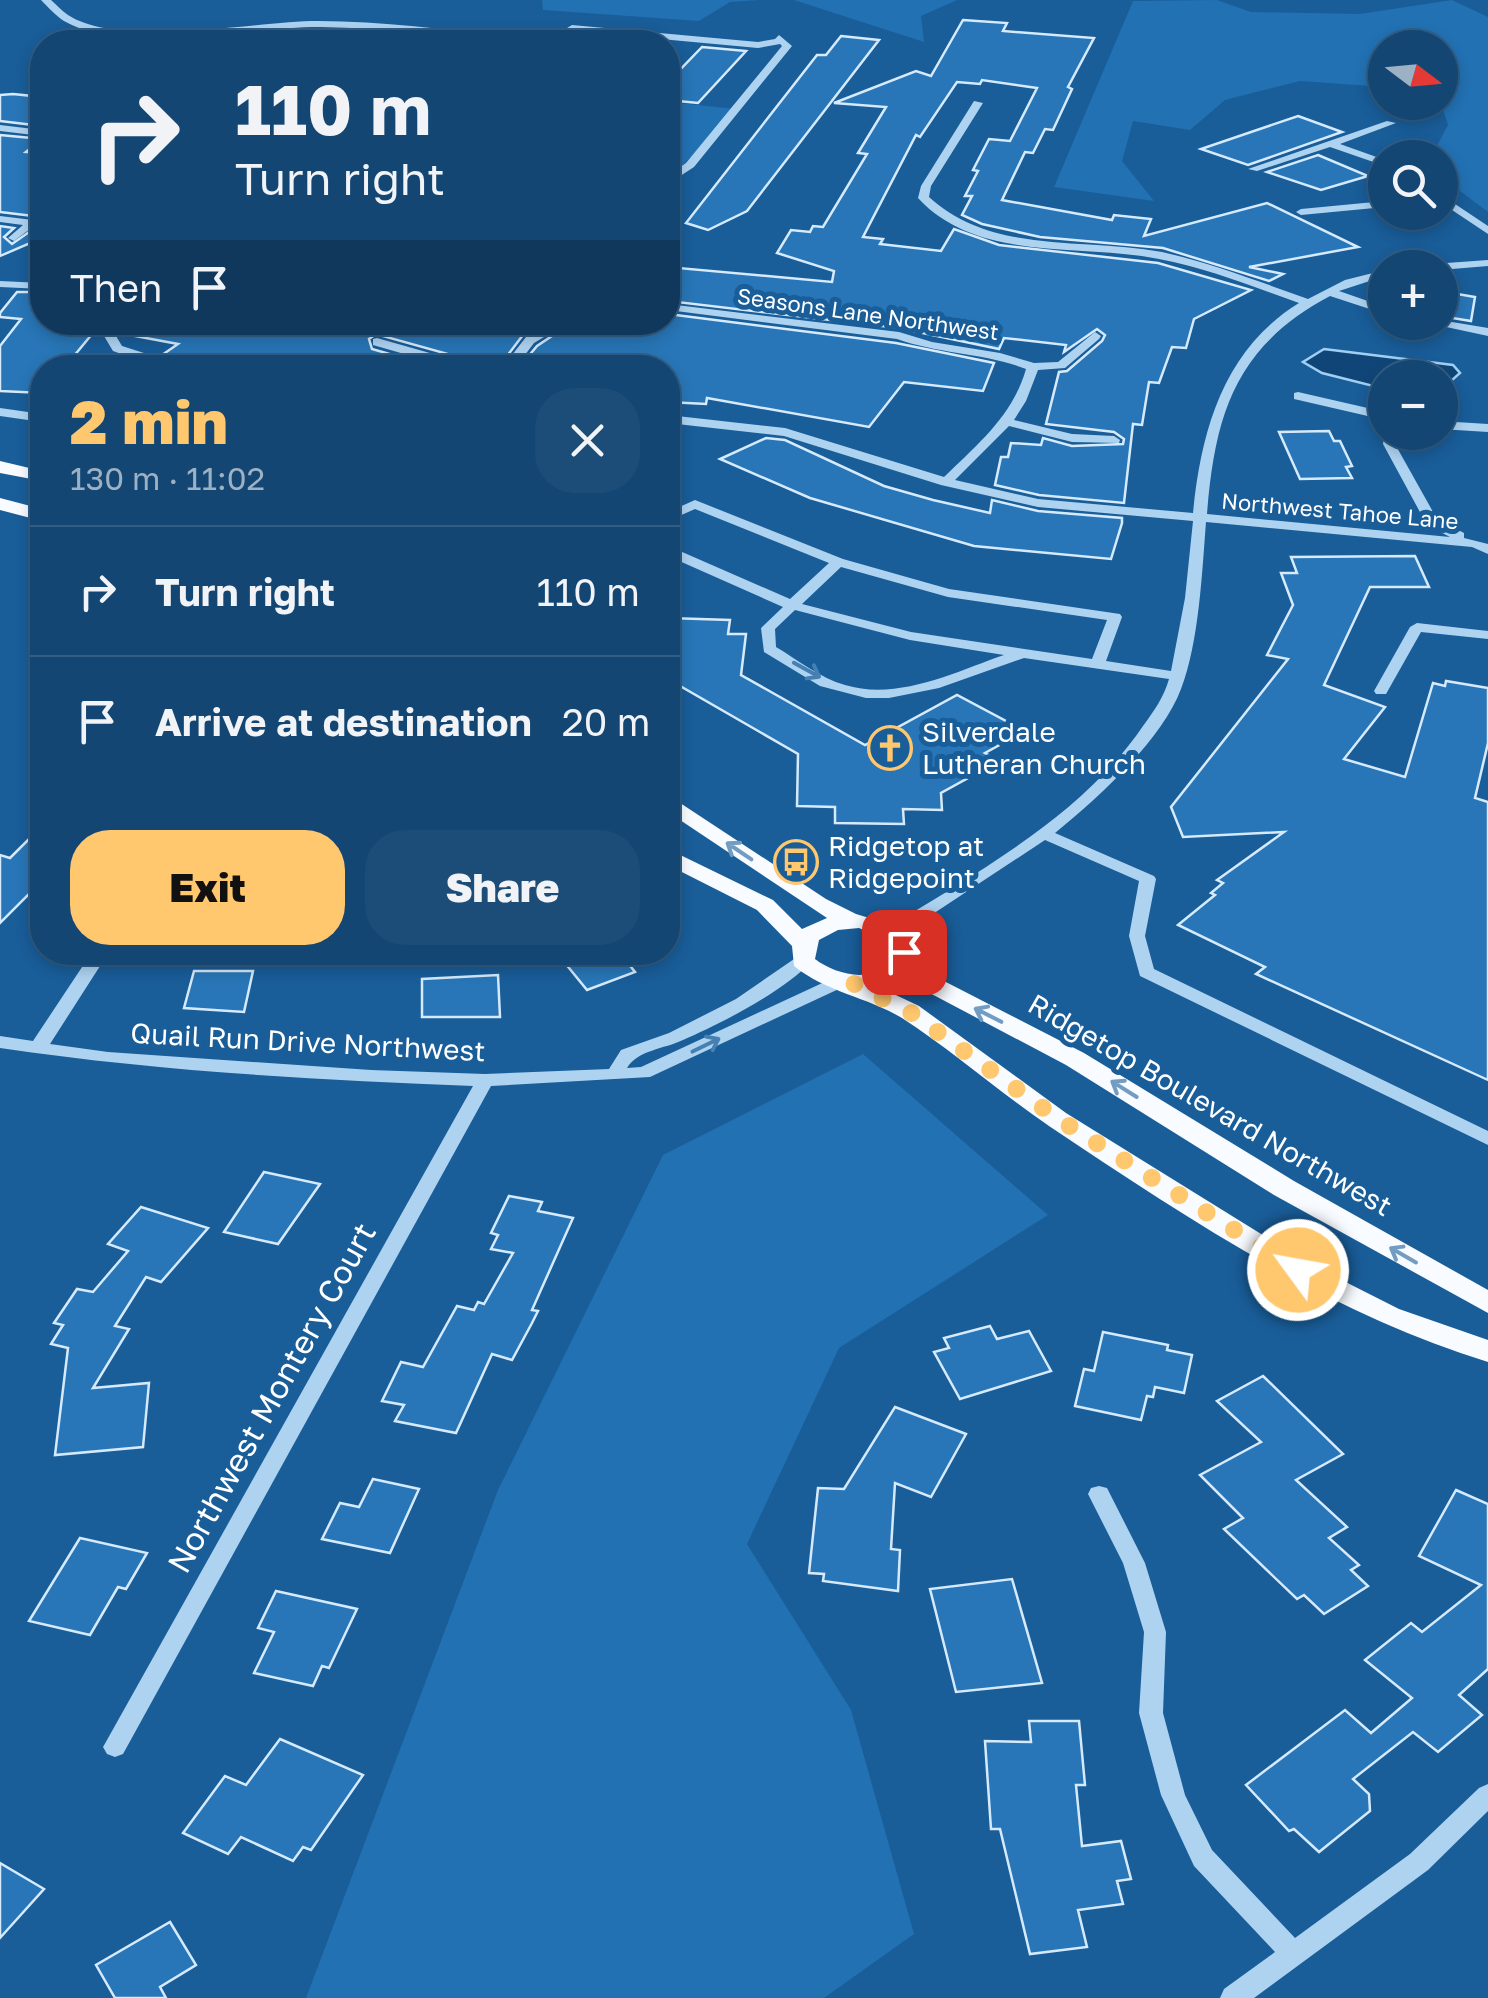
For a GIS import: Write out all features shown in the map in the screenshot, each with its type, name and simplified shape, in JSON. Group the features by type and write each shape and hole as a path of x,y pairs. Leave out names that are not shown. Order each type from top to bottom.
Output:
{"main road":[{"path":"0,467 30,473"},
{"path":"0,504 30,512"},
{"path":"680,810 818,904 851,921 892,933 901,942 903,959 884,978 845,984"},
{"path":"680,862 765,905 822,978 910,1012 1057,1118 1298,1270 1389,1316 1488,1350"},
{"path":"803,953 814,930 851,921"},
{"name":"Ridgetop Boulevard Northwest","path":"903,959 933,985 1075,1059 1284,1188 1488,1303"}],"street":[{"path":"46,0 55,11 84,25 116,30"},
{"path":"241,30 314,24 389,30"},
{"path":"680,37 758,45 778,38 788,46 680,172"},
{"path":"978,102 926,186 924,198 948,218 989,234 1163,256 1309,302"},
{"path":"1253,169 1391,122"},
{"path":"0,128 30,132"},
{"path":"1330,144 1368,157"},
{"path":"1301,212 1368,206"},
{"path":"1458,210 1488,231"},
{"path":"0,219 30,223"},
{"path":"14,238 30,225"},
{"path":"1458,265 1488,263"},
{"path":"892,933 1047,835 1118,770 1171,698 1194,603 1205,456 1220,398 1240,365 1277,324 1327,291 1368,278"},
{"path":"0,284 30,285"},
{"path":"1327,291 1368,306"},
{"name":"Seasons Lane Northwest","path":"680,309 1006,354 1033,368"},
{"path":"1458,327 1488,332"},
{"path":"111,335 117,348 136,355"},
{"path":"518,355 539,335"},
{"path":"946,482 1007,422 1029,387 1033,368 1061,365 1095,336"},
{"path":"377,342 422,355"},
{"path":"1298,396 1368,412"},
{"path":"0,412 30,416"},
{"name":"Northwest Tahoe Lane","path":"680,420 786,432 946,482 1038,503 1484,546"},
{"path":"1007,422 1072,438 1114,440"},
{"path":"1458,426 1488,428"},
{"path":"1392,450 1432,522 1484,546"},
{"path":"680,511 696,504 838,562 948,593 1115,616 1098,662"},
{"path":"680,556 791,605 910,636 1176,676"},
{"path":"838,562 768,628 769,649 843,690 879,695 906,690 1025,652"},
{"path":"1380,691 1417,627 1488,635"},
{"path":"1047,835 1148,879 1138,936 1146,972 1488,1138"},
{"path":"615,1073 627,1054 675,1037 742,1002 803,953"},
{"path":"37,1049 92,965"},
{"name":"Quail Run Drive Northwest","path":"0,1042 108,1058 486,1080 644,1073 845,984"},
{"name":"Northwest Montery Court","path":"115,1748 486,1080"},
{"path":"1099,1494 1134,1563 1155,1632 1150,1713 1173,1795 1203,1858 1292,1953"},
{"path":"1233,1998 1419,1862 1488,1795"}],"shaded area":[{"path":"542,0 760,0 730,2 699,21 543,10"},
{"path":"794,0 957,0 921,16 924,42"},
{"path":"1217,0 1251,12 1360,14 1452,0 1488,17 1488,212 1458,190 1458,140 1440,140 1448,125 1446,120 1458,120 1458,30 1368,30 1368,86 1300,81 1225,100 1190,130 1133,121 1122,161 1154,201 1054,187 1133,1"},
{"path":"680,103 736,109 680,168"},
{"path":"1324,349 1413,360 1368,360 1368,385 1322,373 1303,362"},
{"path":"863,1054 1048,1215 839,1348 747,1544 851,1710 914,1934 824,1998 306,1998 498,1490 663,1155"}],"building":[{"path":"963,20 1007,23 1003,31 1094,38 1068,87 1072,89 1053,130 1045,129 1033,153 1025,152 1002,200 1112,220 1114,215 1151,219 1144,236 1267,203 1358,247 1249,267 1283,274 1269,281 1163,248 1040,237 982,224 962,215 972,196 965,196 978,171 973,170 989,139 1010,141 1037,88 982,80 980,84 957,82 920,137 916,135 863,237 883,239 880,244 941,251 954,229 999,245 1158,263 1251,290 1194,319 1186,348 1172,347 1159,383 1149,382 1142,425 1133,424 1124,503 1039,495 995,485 1001,457 1008,457 1011,443 1041,445 1043,438 1072,446 1123,444 1124,439 1114,432 1046,424 1059,372 1067,371 1102,341 1105,335 1097,329 1064,352 1066,345 1004,338 999,349 899,328 680,302 680,268 832,282 834,271 777,253 791,230 810,232 813,226 823,227 867,154 858,153 886,107 834,103 916,71 931,76"},
{"path":"841,36 879,40 747,211 708,230 686,223 817,55 826,55"},
{"path":"702,47 746,51 698,103 680,101 680,70"},
{"path":"0,95 30,96 30,125 0,121"},
{"path":"1298,116 1342,132 1248,165 1201,149"},
{"path":"0,135 30,138 26,152 30,152 30,216 0,212"},
{"path":"1318,155 1368,176 1321,190 1267,172"},
{"path":"0,226 14,228 4,237 12,244 30,231 30,243 0,256"},
{"path":"17,292 30,292 30,335 91,335 75,355 30,355 30,392 0,391 0,346 21,319 0,317"},
{"path":"1458,294 1475,297 1471,321 1458,319"},
{"path":"680,316 896,343 994,363 983,391 904,382 869,427 707,398 706,404 680,403 680,355 530,355 554,335 680,335"},
{"path":"375,335 369,339 372,349 393,355 162,355 178,344 135,336"},
{"path":"380,335 523,335 508,355 451,355"},
{"path":"1329,431 1334,441 1340,441 1352,466 1346,467 1352,478 1300,479 1279,432"},
{"path":"766,438 785,440 884,486 933,500 990,513 992,500 1038,511 1122,518 1122,523 1111,559 974,546 810,498 720,459"},
{"path":"1415,556 1429,587 1370,587 1324,685 1385,707 1344,759 1405,777 1433,683 1445,686 1446,681 1488,688 1488,743 1475,798 1488,802 1488,1080 1256,974 1265,967 1178,925 1215,895 1211,893 1223,883 1217,880 1284,832 1183,837 1171,807 1288,659 1267,655 1293,605 1281,573 1297,573 1291,557"},
{"name":"Silverdale Lutheran Church","path":"680,618 730,620 728,634 746,634 741,675 865,745 957,695 1025,731 985,753 999,761 941,793 942,810 903,809 904,824 835,823 835,807 797,806 798,754 680,686"},
{"path":"30,838 30,893 0,923 0,855 10,858"},
{"path":"567,965 629,965 635,972 587,990"},
{"path":"194,971 253,971 244,1012 184,1008"},
{"path":"498,975 500,1017 422,1017 422,979"},
{"path":"264,1172 320,1184 278,1244 224,1232"},
{"path":"509,1196 542,1202 538,1211 573,1218 532,1310 538,1311 532,1323 512,1360 492,1354 456,1433 395,1421 404,1405 382,1401 401,1362 423,1367 457,1306 474,1310 478,1302 484,1304 513,1253 491,1249 498,1235 491,1233"},
{"path":"141,1207 208,1228 161,1282 146,1277 115,1326 129,1329 93,1388 149,1383 143,1447 55,1455 68,1348 51,1344 63,1325 54,1323 77,1289 93,1292 128,1251 108,1244"},
{"path":"990,1326 997,1339 1029,1331 1051,1371 960,1399 934,1352 949,1348 944,1338"},
{"path":"1103,1332 1168,1345 1167,1350 1192,1355 1184,1393 1155,1387 1153,1397 1147,1396 1141,1420 1075,1406 1084,1369 1094,1371"},
{"path":"1263,1376 1343,1454 1296,1480 1347,1527 1329,1538 1359,1565 1351,1570 1368,1586 1324,1614 1304,1595 1297,1599 1224,1529 1243,1518 1200,1475 1261,1442 1217,1401"},
{"path":"895,1407 966,1434 931,1497 895,1483 891,1549 900,1550 898,1591 823,1581 824,1574 809,1573 818,1488 844,1489"},
{"path":"373,1479 419,1489 390,1553 322,1539 340,1503 359,1507"},
{"path":"1456,1490 1488,1504 1488,1669 1459,1695 1482,1715 1438,1752 1413,1732 1353,1779 1369,1794 1370,1811 1319,1852 1294,1829 1289,1831 1246,1785 1345,1710 1371,1733 1412,1698 1365,1660 1411,1623 1422,1632 1481,1585 1419,1556"},
{"path":"80,1538 147,1553 126,1589 118,1587 90,1635 29,1621"},
{"path":"1012,1579 1042,1683 956,1692 930,1589"},
{"path":"276,1591 357,1609 329,1668 322,1666 313,1686 254,1673 274,1632 258,1628"},
{"path":"1029,1721 1079,1721 1085,1785 1076,1785 1082,1846 1121,1841 1131,1879 1117,1881 1123,1904 1078,1910 1087,1947 1030,1954 1000,1829 991,1829 985,1741 1031,1742"},
{"path":"280,1739 363,1775 311,1850 303,1847 293,1861 241,1837 228,1854 183,1833 225,1776 246,1785"},
{"path":"0,1863 44,1889 0,1938"},
{"path":"170,1922 196,1965 160,1987 166,1998 115,1998 96,1965"}],"place":[{"name":"Silverdale Lutheran Church","path":"890,748"},
{"name":"Ridgetop at Ridgepoint","path":"796,862"}],"route":[{"path":"904,952 896,971 870,983 854,984 910,1012 1057,1118 1298,1270"}]}
